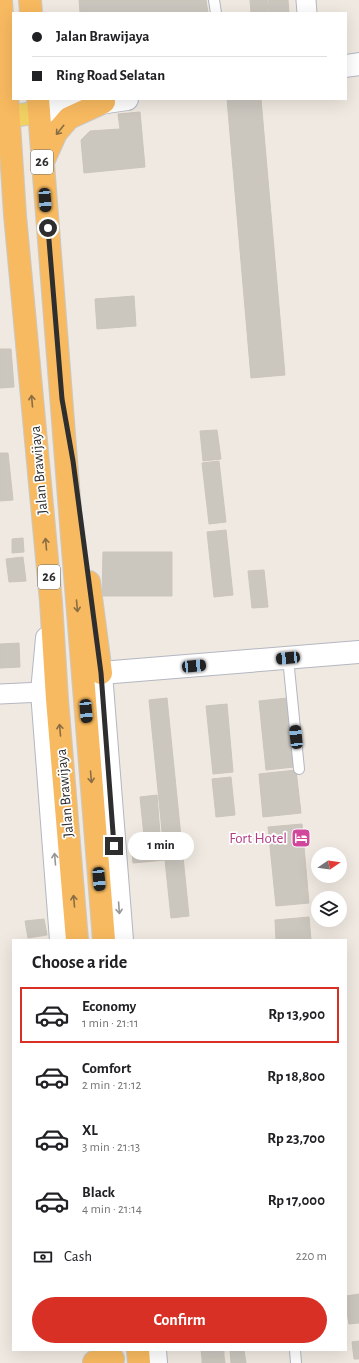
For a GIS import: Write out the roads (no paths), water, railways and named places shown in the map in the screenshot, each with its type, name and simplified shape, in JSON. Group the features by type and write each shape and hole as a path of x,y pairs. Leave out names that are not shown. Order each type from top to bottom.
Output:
{"highway":[{"name":"Jalan Brawijaya","path":"1,0 2,67 8,116 12,179 51,602 77,939"},
{"path":"30,0 31,12"},
{"path":"43,163 56,133 69,118 94,101"},
{"name":"Jalan Brawijaya","path":"38,105 104,939"},
{"path":"0,157 12,179"},
{"path":"62,399 73,461 101,673"},
{"path":"138,1351 139,1363"}],"main road":[{"path":"8,116 38,105"}],"street":[{"path":"306,0 307,12"},
{"path":"347,66 359,64"},
{"path":"38,105 110,100"},
{"path":"51,602 42,692 61,939"},
{"path":"122,939 101,673 359,652"},
{"path":"0,694 42,692"},
{"path":"155,1351 156,1363"}],"lane":[{"path":"214,0 216,12"},
{"path":"288,658 299,769"},
{"path":"295,1351 296,1363"}],"place":[{"name":"Fort Hotel","path":"301,838"}]}
